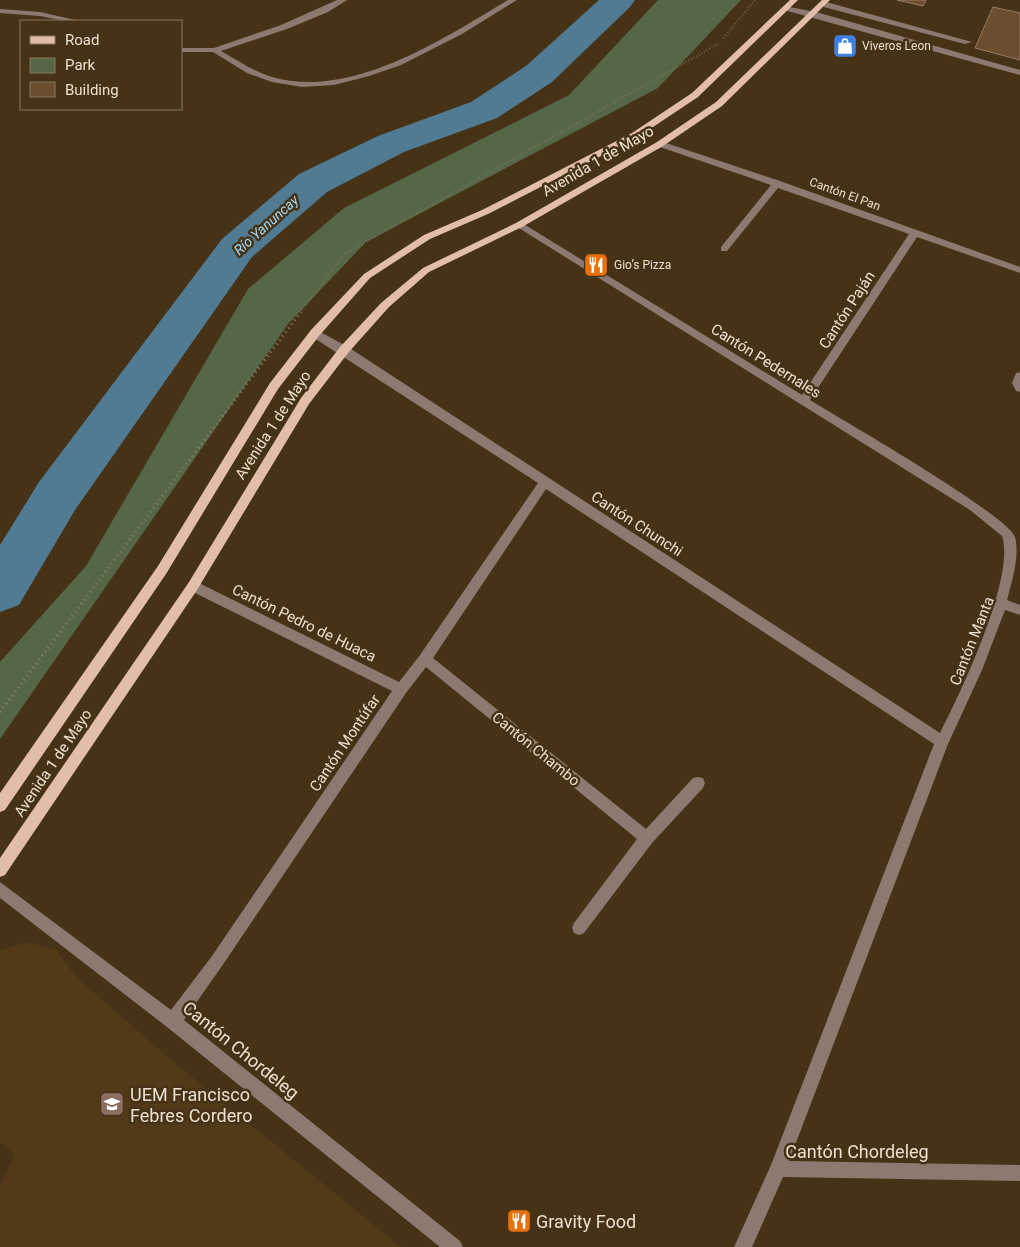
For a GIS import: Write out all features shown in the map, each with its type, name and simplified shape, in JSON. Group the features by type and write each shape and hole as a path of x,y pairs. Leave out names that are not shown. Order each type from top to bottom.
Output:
{"main road":[{"name":"Avenida 1 de Mayo","path":"0,805 162,570 274,386 315,333 367,276 427,237 485,212 635,135 695,95 794,0"},
{"name":"Avenida 1 de Mayo","path":"0,870 193,586 304,401 344,350 385,305 426,270 519,225 660,144 719,104 824,2"}],"street":[{"path":"182,50 215,50 300,20 343,0"},
{"path":"215,50 272,80 297,85 345,81 384,68 455,35 513,0"},
{"path":"824,2 968,42"},
{"path":"787,8 1020,73"},
{"path":"0,11 40,14 71,20"},
{"name":"Cantón El Pan","path":"660,144 777,182 914,234 1020,270"},
{"path":"724,249 777,182"},
{"name":"Cantón Pedernales","path":"519,225 974,507 995,524"},
{"name":"Cantón Paján","path":"803,402 863,314 914,234"},
{"name":"Cantón Chunchi","path":"315,333 344,350 544,483 942,742"},
{"path":"1020,376 1017,383 1020,388"},
{"name":"Cantón Montúfar","path":"173,1021 217,961 401,689 425,659 544,483"},
{"name":"Cantón Manta","path":"778,1169 942,742 976,679 1006,605 1014,554 1008,536 995,524"},
{"name":"Cantón Pedro de Huaca","path":"193,586 401,689"},
{"path":"1006,605 1020,610"},
{"name":"Cantón Chambo","path":"425,659 647,838"},
{"path":"579,928 647,838 698,783"},
{"name":"Cantón Chordeleg","path":"0,889 173,1021 454,1247"},
{"name":"Cantón Chordeleg","path":"743,1247 778,1169 1020,1173"}],"shaded area":[{"name":"UEM Francisco Febres Cordero","path":"27,942 57,950 76,977 177,1065 401,1247 0,1247 0,1186 15,1154 0,1142 0,951"}],"green space":[{"path":"658,0 741,0 658,88 366,242 288,324 0,739 0,662 86,566 248,289 344,208 569,95"}],"building":[{"path":"897,0 926,0 923,6"},
{"path":"993,7 1020,13 1020,60 975,48"}],"waterway":[{"name":"Río Yanuncay","path":"0,590 57,496 237,248 313,183 391,144 484,110 539,74 618,0"}],"place":[{"name":"Viveros Leon","path":"845,46"},
{"name":"Gio’s Pizza","path":"596,265"},
{"name":"UEM Francisco Febres Cordero","path":"112,1104"},
{"name":"Gravity Food","path":"519,1221"}]}
